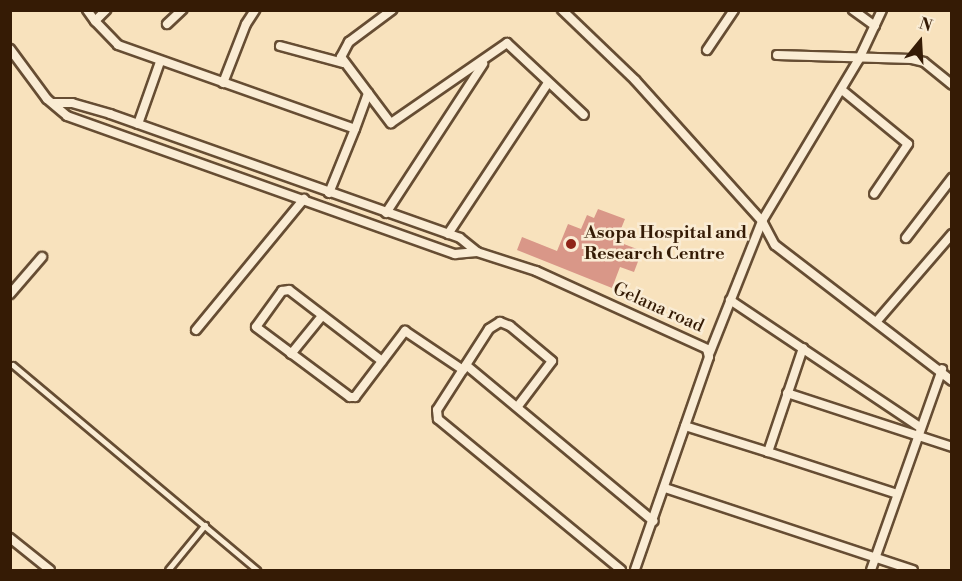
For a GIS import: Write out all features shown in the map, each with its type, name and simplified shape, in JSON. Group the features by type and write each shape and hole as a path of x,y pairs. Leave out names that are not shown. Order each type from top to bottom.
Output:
{"street":[{"path":"87,10 94,21 118,45 160,62 355,129"},
{"path":"94,21 106,10"},
{"path":"167,24 182,10"},
{"path":"223,83 246,24 255,10"},
{"path":"392,10 349,42 341,57 391,123 507,43 584,115"},
{"path":"562,10 635,80 762,221 781,251 942,369 951,381"},
{"path":"707,50 734,10"},
{"path":"853,10 875,26"},
{"path":"710,352 762,221 842,90 882,10"},
{"path":"280,46 344,63"},
{"path":"10,49 53,103 67,116 455,254 477,252"},
{"path":"777,55 912,59 924,63 951,85"},
{"path":"386,213 484,61"},
{"path":"138,124 160,62"},
{"path":"448,234 548,83"},
{"path":"842,90 908,144 874,194"},
{"path":"329,193 368,93"},
{"path":"53,103 72,103 110,114 448,234 477,252"},
{"path":"106,128 110,114"},
{"path":"906,238 951,178"},
{"path":"196,330 304,199"},
{"path":"877,321 951,234"},
{"name":"Gelana road","path":"477,252 536,272 690,339 710,352 635,570"},
{"path":"12,288 42,257"},
{"path":"382,361 289,290 282,291 256,327 350,398 354,397 382,361 405,331 465,368 518,406 653,521"},
{"path":"730,300 803,348 918,431"},
{"path":"291,354 322,316"},
{"path":"518,406 549,367 548,355 500,322 489,329 437,410 438,419 621,570"},
{"path":"768,453 803,348"},
{"path":"871,570 918,431 942,369"},
{"path":"787,393 918,431 951,447"},
{"path":"685,426 897,494"},
{"path":"665,488 913,570"},
{"path":"10,538 50,570"}],"lane":[{"path":"13,365 257,570"},
{"path":"168,570 205,525"}],"building":[{"path":"598,209 625,219 616,241 642,251 634,272 620,267 612,288 517,250 522,237 557,251 568,224 581,229 587,215 594,218"}],"place":[{"name":"Asopa Hospital and Research Centre","path":"571,244"}]}
